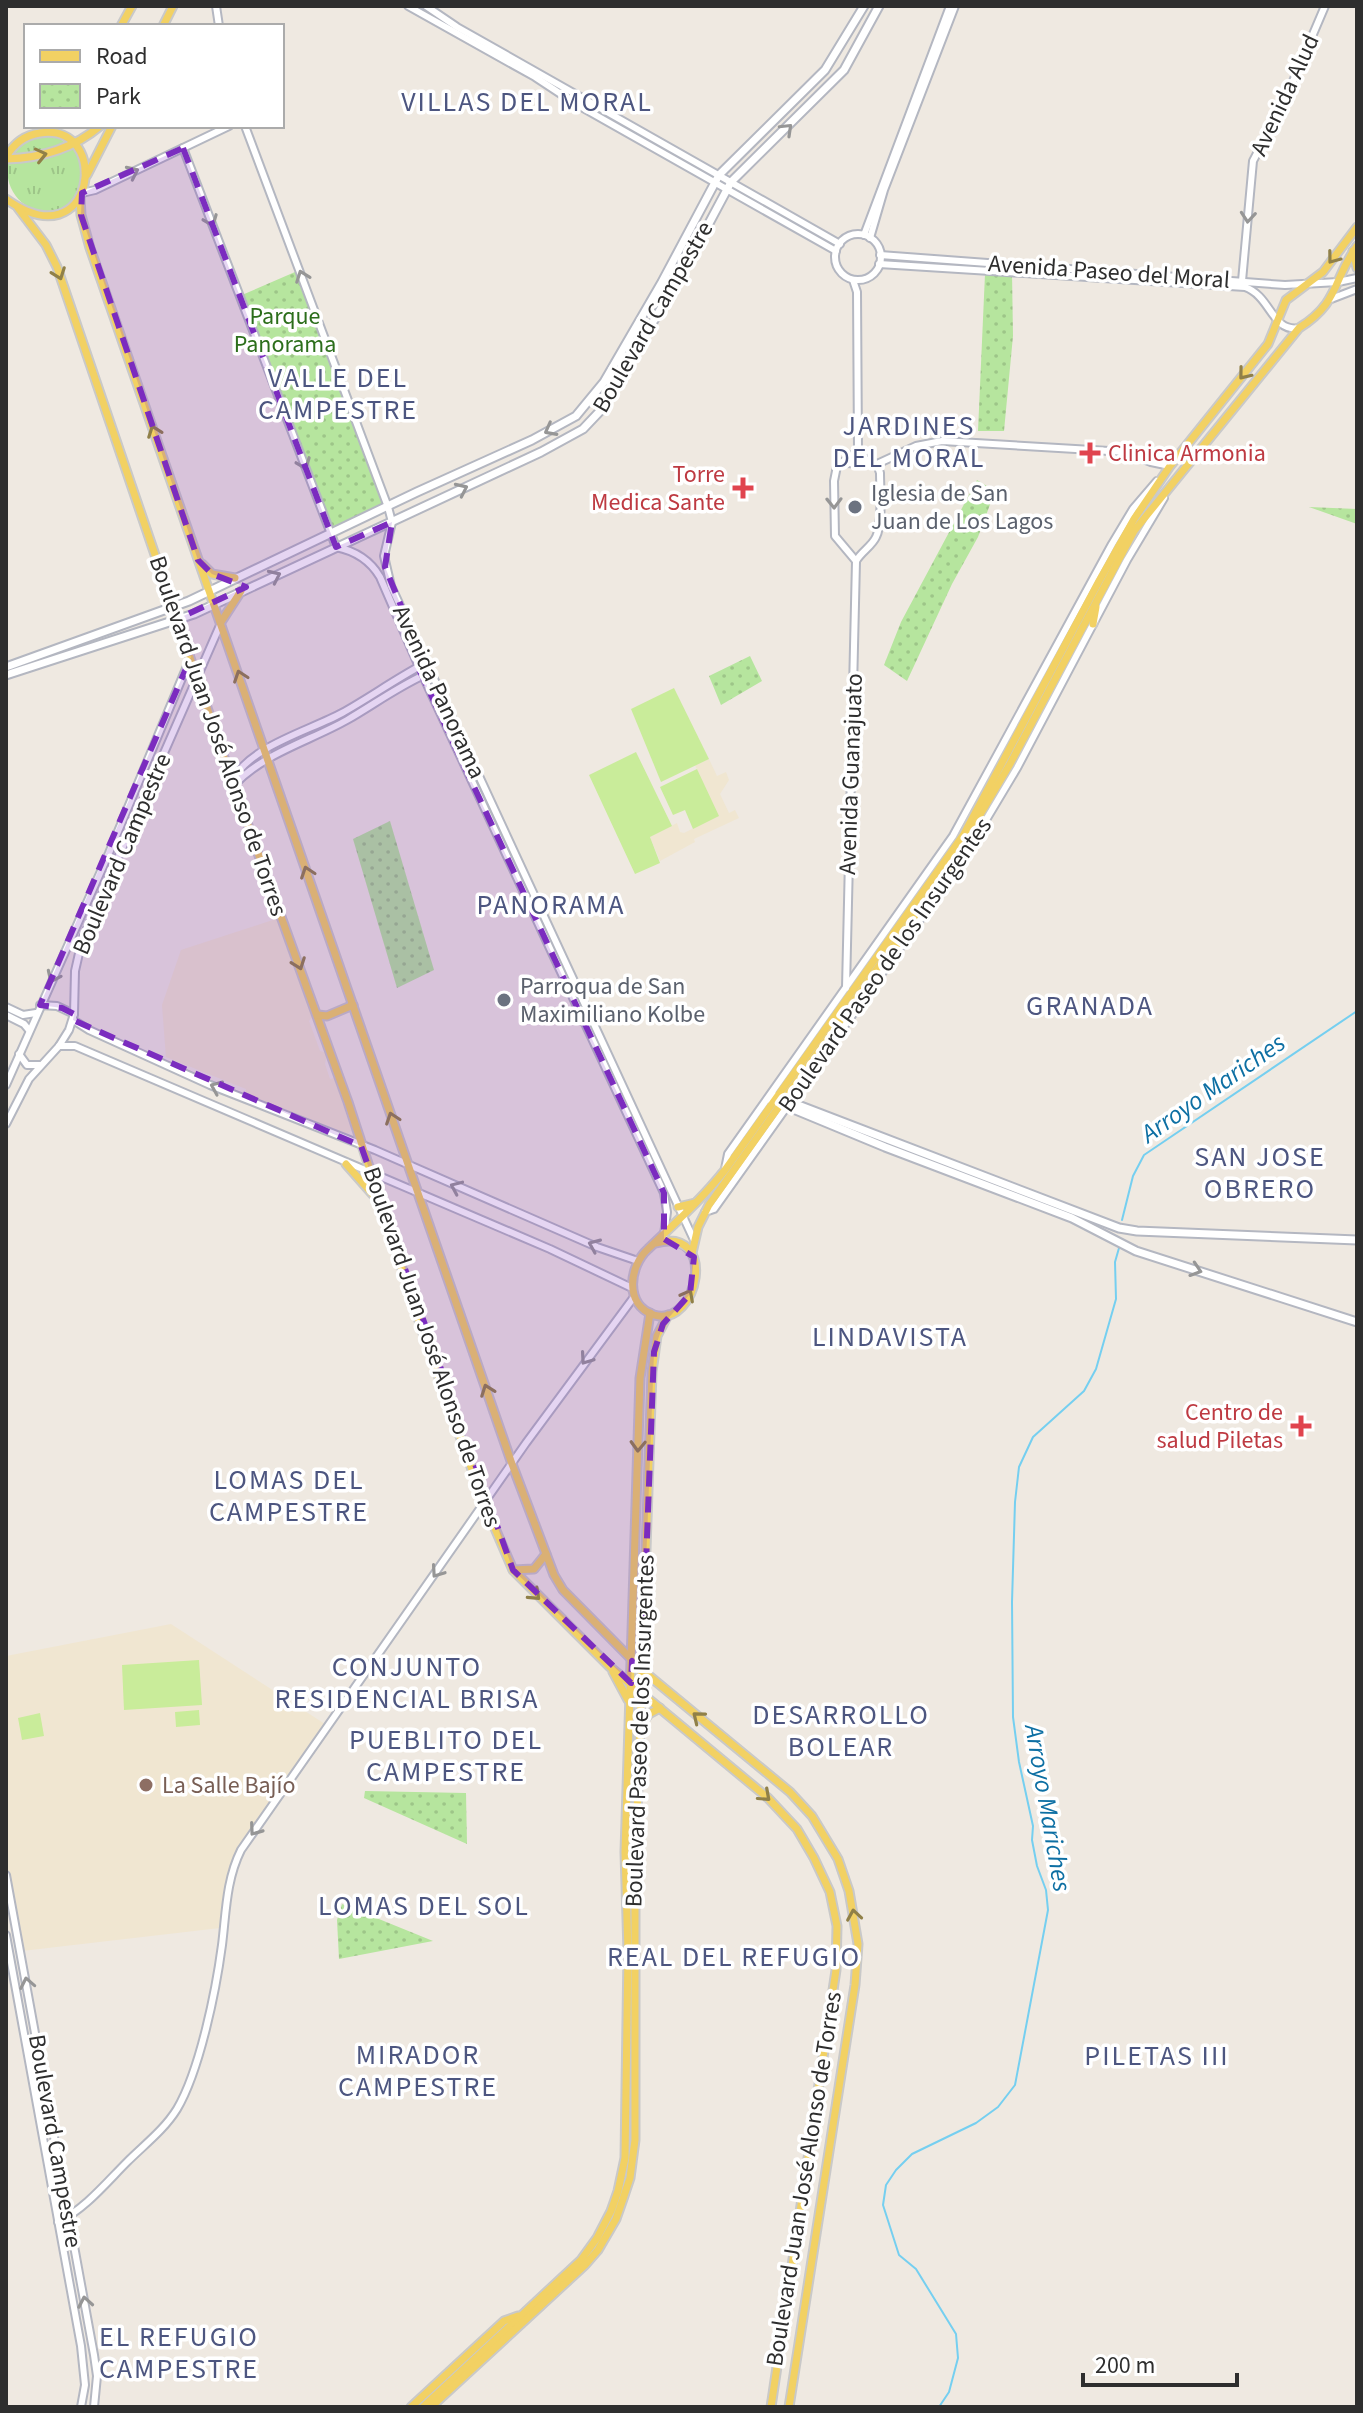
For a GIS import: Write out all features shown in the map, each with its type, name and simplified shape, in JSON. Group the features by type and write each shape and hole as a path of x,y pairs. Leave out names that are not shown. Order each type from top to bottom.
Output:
{"main road":[{"path":"122,24 132,6"},
{"path":"164,24 173,6"},
{"name":"Boulevard Campestre","path":"47,657 210,591 532,440 576,416 604,382 717,179 818,79 864,6"},
{"name":"Boulevard Campestre","path":"47,657 177,619 214,604 541,452 589,424 601,410 650,329 728,186 844,70 879,6"},
{"path":"850,32 866,32"},
{"path":"6,143 23,139 44,128"},
{"path":"6,158 39,156 74,143 97,128"},
{"path":"6,199 37,216 51,217 71,208 81,195 86,177 111,128"},
{"path":"35,134 60,135 74,143 86,163 86,177"},
{"path":"6,158 13,146 23,139"},
{"path":"6,192 16,207"},
{"name":"Boulevard Juan José Alonso de Torres","path":"81,195 82,222 90,248 221,622 263,756 546,1554 563,1590 632,1661 805,1807 826,1836 849,1891 858,1944 855,1985 789,2407"},
{"name":"Boulevard Juan José Alonso de Torres","path":"16,207 46,245 57,267 233,783 318,1015 484,1503 513,1570 610,1667 768,1798 787,1818 814,1858 830,1892 838,1940 836,1970 771,2407"},
{"name":"Boulevard Paseo de los Insurgentes","path":"692,1253 705,1212 846,1000 964,834 1134,519 1177,455 1268,344 1286,300 1323,272 1357,227"},
{"path":"1355,249 1357,268"},
{"name":"Boulevard Paseo de los Insurgentes","path":"656,1243 697,1203 779,1101 948,869 1010,764 1134,531 1299,328 1319,314 1331,299 1355,249"},
{"path":"1168,469 1197,455 1195,439 1203,423"},
{"path":"198,560 212,574 235,578"},
{"path":"1099,581 1103,560"},
{"path":"221,622 245,590 243,574"},
{"path":"1093,624 1097,601"},
{"path":"6,667 47,657"},
{"path":"6,675 47,657"},
{"path":"1019,716 1029,714"},
{"path":"963,820 964,834"},
{"path":"974,840 975,825"},
{"path":"890,948 907,939"},
{"path":"318,1015 327,1016 353,1005"},
{"path":"779,1101 1119,1228 1357,1240"},
{"path":"779,1101 1072,1218 1133,1249 1357,1322"},
{"path":"346,1164 379,1201"},
{"path":"678,1207 697,1203"},
{"path":"1110,1225 1110,1235"},
{"path":"1133,1249 1130,1240 1137,1231"},
{"path":"656,1243 677,1243 692,1253 696,1272 693,1287 681,1307 668,1315 650,1313 634,1297 632,1288 638,1261 656,1243"},
{"name":"Boulevard Paseo de los Insurgentes","path":"423,2407 581,2260 593,2245 614,2202 623,2168 629,1704 640,1378 650,1313"},
{"name":"Boulevard Paseo de los Insurgentes","path":"431,2407 592,2258 611,2229 627,2189 635,2140 635,1874 652,1372 657,1336 668,1315"},
{"path":"513,1570 534,1569 546,1554"},
{"path":"614,1641 632,1632"},
{"path":"610,1667 629,1704"},
{"path":"640,1726 649,1714 660,1708"},
{"path":"784,2308 793,2313 803,2311"},
{"path":"411,2407 504,2321 520,2316"},
{"path":"772,2388 783,2384 790,2390"}],"street":[{"path":"408,6 717,179"},
{"path":"426,6 438,10 457,27 728,186 838,247"},
{"path":"867,237 952,6"},
{"name":"Avenida Alud","path":"1242,281 1252,167 1325,6"},
{"path":"438,10 443,26"},
{"path":"81,195 225,128"},
{"name":"Avenida Panorama","path":"246,128 388,507 392,522 385,548 387,577 422,665"},
{"path":"183,148 336,547"},
{"path":"838,247 851,236 867,237 877,246 879,264 873,274 853,280"},
{"path":"838,247 839,269 853,280 857,292 858,451 865,459 877,464 880,473 879,528 856,561 835,533 834,481 837,466 858,451"},
{"name":"Avenida Paseo del Moral","path":"880,255 1304,284 1357,278"},
{"name":"Avenida Paseo del Moral","path":"879,264 1245,287 1259,294 1288,329 1299,328"},
{"path":"857,292 864,279"},
{"path":"1331,299 1357,289"},
{"path":"841,463 877,464 916,446 942,441 1177,455"},
{"path":"1128,453 1168,469"},
{"name":"Boulevard Paseo de los Insurgentes","path":"779,1101 846,987 963,820 1103,560 1133,509 1168,469"},
{"name":"Boulevard Paseo de los Insurgentes","path":"779,1101 845,1026 959,865 1017,768 1165,495"},
{"path":"841,544 855,547 872,542"},
{"name":"Avenida Panorama","path":"336,547 357,553 375,569 422,665 664,1193 667,1212 664,1235"},
{"name":"Avenida Guanajuato","path":"845,1026 856,561"},
{"name":"Boulevard Campestre","path":"6,1124 20,1093 40,1065 59,1046 74,1017 77,957 221,622"},
{"name":"Boulevard Campestre","path":"6,1085 191,657"},
{"path":"233,783 239,770 422,665"},
{"path":"263,756 347,720 398,687 426,674"},
{"name":"Avenida Panorama","path":"426,674 694,1240"},
{"path":"89,898 99,902"},
{"path":"40,1005 57,1006 74,1017 82,1027 210,1085 409,1165 597,1247 638,1261"},
{"path":"6,1007 23,1015 36,1013"},
{"path":"6,1015 26,1025 29,1031"},
{"path":"59,1046 75,1046 589,1266 632,1288"},
{"path":"19,1054 27,1065 40,1065"},
{"path":"58,2222 69,2217 155,2135 176,2110 201,2042 215,1986 229,1884 241,1850 591,1352 634,1297"},
{"name":"Boulevard Campestre","path":"6,1875 94,2355 97,2392 94,2407"},
{"name":"Boulevard Campestre","path":"6,1935 84,2369 81,2407"}],"highlighted area":[{"path":"183,148 336,547 392,522 385,567 425,664 418,667 664,1193 664,1239 694,1257 690,1294 663,1324 654,1352 642,1670 632,1661 631,1683 513,1570 361,1146 73,1020 74,1014 62,1008 40,1005 191,657 177,619 246,587 212,574 198,560 81,215 82,193"}],"shaded area":[{"path":"709,759 717,776 726,772 729,780 720,794 729,813 735,810 739,818 694,839 695,842 660,861 650,837 677,823 680,832 684,833 718,816 695,765"},
{"path":"279,918 313,1016 309,1021 320,1051 327,1053 325,1064 330,1079 335,1078 351,1130 348,1134 245,1094 246,1089 166,1057 162,1005 181,950"},
{"name":"La Salle Bajío","path":"171,1624 328,1726 242,1845 232,1869 220,1928 22,1951 6,1862 6,1656"}],"green space":[{"path":"42,135 59,138 66,143 38,152 13,155 23,143"},
{"path":"73,148 80,161 81,177 76,195 67,206 54,212 40,211 27,206 15,196 9,181 8,163 40,160"},
{"name":"Parque Panorama","path":"295,272 383,504 330,528 242,295"},
{"path":"1012,273 1013,336 1004,431 978,431 985,274"},
{"path":"977,480 995,491 978,537 952,584 907,681 884,665 901,622"},
{"path":"1309,507 1357,509 1357,524"},
{"path":"750,656 762,681 721,705 709,676"},
{"path":"674,688 709,759 661,782 631,709"},
{"path":"636,752 672,826 650,837 660,863 635,874 589,775"},
{"path":"697,769 719,816 693,829 685,810 673,815 660,787"},
{"path":"390,821 434,970 397,988 353,839"},
{"path":"199,1660 202,1705 124,1710 122,1665"},
{"path":"199,1710 200,1725 176,1727 175,1712"},
{"path":"40,1713 44,1736 22,1740 18,1718"},
{"path":"365,1791 466,1793 467,1844 364,1798"},
{"path":"342,1904 433,1941 339,1959 337,1920"}],"waterway":[{"name":"Arroyo Mariches","path":"1122,1220 1133,1176 1144,1155 1357,1011"},
{"name":"Arroyo Mariches","path":"939,2407 949,2392 958,2358 956,2334 916,2269 899,2255 883,2205 886,2185 912,2154 976,2123 998,2107 1015,2085 1048,1910 1046,1890 1032,1840 1033,1826 1013,1717 1012,1602 1019,1467 1033,1437 1084,1391 1096,1369 1116,1299 1115,1262 1119,1248"}],"place":[{"name":"Clinica Armonia","path":"1090,453"},
{"name":"Torre Medica Sante","path":"743,488"},
{"name":"Iglesia de San Juan de Los Lagos","path":"855,507"},
{"name":"Parroqua de San Maximiliano Kolbe","path":"504,1000"},
{"name":"Centro de salud Piletas","path":"1301,1426"},
{"name":"La Salle Bajío","path":"146,1785"}],"district":[{"name":"VILLAS DEL MORAL","path":"527,102"},
{"name":"VALLE DEL CAMPESTRE","path":"338,394"},
{"name":"JARDINES DEL MORAL","path":"909,442"},
{"name":"PANORAMA","path":"551,905"},
{"name":"GRANADA","path":"1090,1006"},
{"name":"SAN JOSE OBRERO","path":"1260,1173"},
{"name":"LINDAVISTA","path":"890,1337"},
{"name":"LOMAS DEL CAMPESTRE","path":"289,1496"},
{"name":"CONJUNTO RESIDENCIAL BRISA","path":"407,1683"},
{"name":"DESARROLLO BOLEAR","path":"841,1731"},
{"name":"PUEBLITO DEL CAMPESTRE","path":"446,1756"},
{"name":"LOMAS DEL SOL","path":"424,1906"},
{"name":"REAL DEL REFUGIO","path":"734,1957"},
{"name":"PILETAS III","path":"1157,2056"},
{"name":"MIRADOR CAMPESTRE","path":"418,2071"},
{"name":"EL REFUGIO CAMPESTRE","path":"179,2353"}]}
